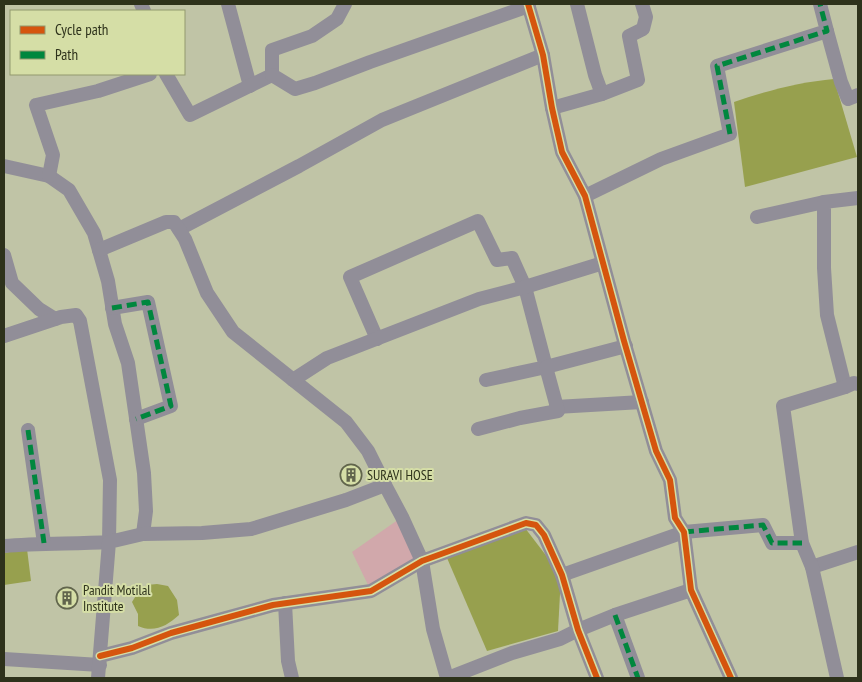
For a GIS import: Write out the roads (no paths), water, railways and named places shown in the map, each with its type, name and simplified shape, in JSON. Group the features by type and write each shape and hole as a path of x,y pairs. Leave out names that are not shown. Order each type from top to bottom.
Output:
{"street":[{"path":"228,4 250,86"},
{"path":"272,75 272,50 312,36 337,18 345,4"},
{"path":"577,4 594,75 602,94"},
{"path":"552,108 602,94 638,80 630,36 643,29 646,17 642,4"},
{"path":"820,4 848,100 858,95"},
{"path":"272,75 295,89 528,5 543,55 562,152 585,196 656,451 670,480 675,518 684,532 691,590 731,678"},
{"path":"585,196 661,159 730,134 717,66 827,31"},
{"path":"179,229 382,120 543,55"},
{"path":"49,176 53,155 36,106 98,91 147,75"},
{"path":"167,75 190,115 272,75"},
{"path":"4,166 49,176 69,190 94,233 108,281 115,324 128,363 144,473 146,511 143,534"},
{"path":"757,217 824,202 858,198"},
{"path":"824,202 824,268 827,315 852,386 783,406 802,543 812,567 837,678"},
{"path":"377,339 350,277 478,221 497,260 512,258 525,287 558,411 478,428"},
{"path":"99,250 166,222 174,222 185,239 207,293 233,332 346,422 368,451 402,517 422,562 433,629 448,678 512,653 560,639 615,615 691,590"},
{"path":"4,255 12,283 39,309 55,319"},
{"path":"293,380 327,358 479,299 603,263"},
{"path":"112,308 148,302 171,406 136,419"},
{"path":"4,336 55,319 76,315 80,321 110,480 109,542 99,667"},
{"path":"486,380 546,367 626,346"},
{"path":"556,407 642,402"},
{"path":"28,430 44,543"},
{"path":"4,546 109,542 143,534 202,534 251,528 346,500 385,485"},
{"path":"4,659 99,667 132,648 171,633 272,605 371,591 422,562 526,523 536,525 544,535 562,576 578,630 597,678"},
{"path":"562,576 684,532 763,525 772,543 802,543"},
{"path":"812,567 858,552"},
{"path":"286,603 288,661 292,678"},
{"path":"615,615 638,678"}],"place":[{"name":"SURAVI HOSE","path":"351,475"},
{"name":"Pandit Motilal Institute","path":"67,598"}]}
